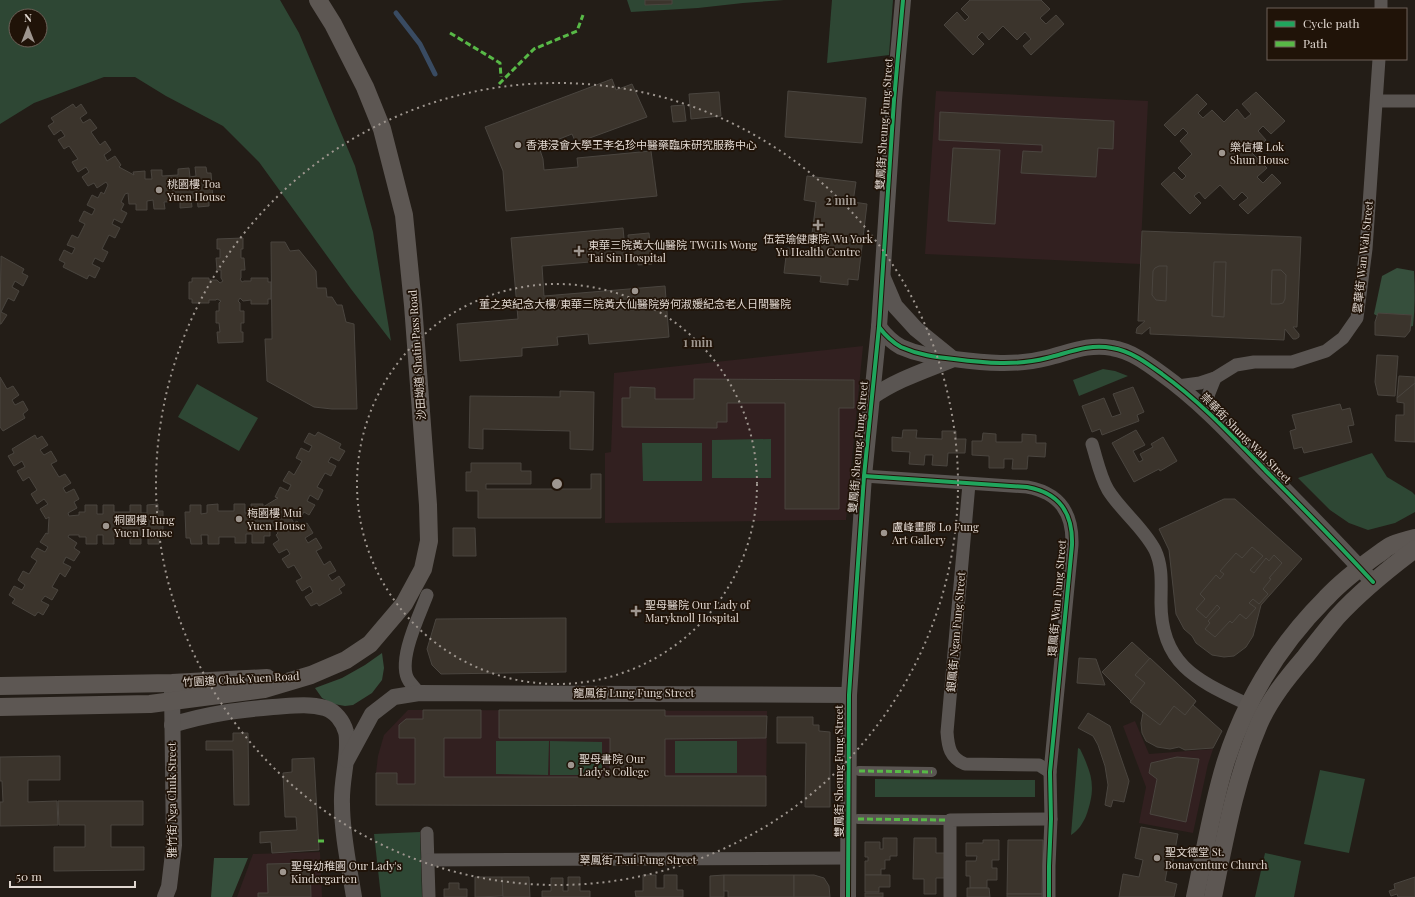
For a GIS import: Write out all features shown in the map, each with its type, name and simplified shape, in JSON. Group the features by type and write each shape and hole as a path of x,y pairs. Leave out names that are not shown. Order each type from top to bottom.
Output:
{"main road":[{"name":"沙田坳道 Shatin Pass Road","path":"311,675 346,660 370,644 404,604 423,569 429,541 428,505 413,305 404,215 382,130 368,94 333,24 318,0"},
{"path":"1195,897 1217,794 1226,762 1235,736 1264,677 1294,633 1312,611 1333,590 1360,567 1391,545 1415,538"},
{"path":"1213,897 1238,780 1257,729 1266,710 1282,684 1338,616 1373,582 1415,549"},
{"name":"竹園道 Chuk Yuen Road","path":"0,686 172,683 311,675"},
{"name":"竹園道 Chuk Yuen Road","path":"0,707 141,705 172,702 264,689 311,675"}],"street":[{"name":"雙鳳街 Sheung Fung Street","path":"848,897 849,695 864,476 879,327 894,100 903,0"},
{"name":"雲華街 Wan Wah Street","path":"1178,386 1200,383 1215,378 1236,365 1254,362 1292,362 1326,351 1343,338 1357,318 1366,249 1380,60"},
{"path":"1377,101 1415,101"},
{"path":"872,397 885,388 905,378 953,359 916,329 895,306 882,276"},
{"name":"崇華街 Shung Wah Street","path":"879,327 888,338 900,347 924,356 979,363 998,364 1026,362 1089,347 1110,347 1126,351 1153,367 1206,409 1373,582"},
{"path":"1206,409 1209,393 1215,378"},
{"path":"1092,444 1108,490 1148,539 1155,551 1160,567 1162,622 1164,634 1174,654 1181,664 1201,681 1249,705"},
{"name":"環鳳街 Wan Fung Street","path":"864,476 1027,487 1037,489 1049,494 1060,504 1070,521 1072,545 1050,772 1051,819 1049,897"},
{"name":"銀鳳街 Ngan Fung Street","path":"969,484 947,732 949,750 958,761 965,764 1039,765 1050,772"},
{"path":"419,693 408,680 405,667 407,648 427,595"},
{"name":"雅竹街 Nga Chuk Street","path":"165,897 169,887 174,845 172,683"},
{"name":"龍鳳街 Lung Fung Street","path":"347,760 372,714 394,697 419,693 849,695"},
{"path":"172,725 206,715 298,705 326,708 336,714 347,733 347,760 341,802 354,897"},
{"path":"859,771 932,772"},
{"path":"858,819 1051,819"},
{"path":"948,820 950,897"},
{"path":"427,833 429,897"},
{"name":"翠鳳街 Tsui Fung Street","path":"428,860 848,858"}],"shaded area":[{"path":"936,91 1148,101 1140,264 925,254"},
{"path":"863,346 846,520 605,523 605,453 611,452 614,373"},
{"name":"聖母書院 Our Lady's College","path":"408,710 767,711 766,806 376,805 376,773 378,756 384,735"},
{"path":"1135,721 1149,754 1213,749 1208,764 1193,833 1139,823 1146,787 1123,726"},
{"name":"聖母幼稚園 Our Lady's Kindergarten","path":"320,852 322,897 237,897 253,854"}],"green space":[{"path":"0,0 280,0 299,33 355,166 373,232 391,341 351,289 259,162 223,126 166,96 135,77 104,77 34,103 0,124"},
{"path":"627,0 784,0 698,8 631,12"},
{"path":"832,0 893,0 889,55 827,63"},
{"path":"1397,268 1414,271 1415,299 1413,326 1400,329 1374,314 1382,276"},
{"path":"1103,369 1115,371 1128,376 1079,396 1073,380"},
{"path":"197,384 258,418 239,451 178,417"},
{"path":"771,439 771,478 712,478 712,440"},
{"path":"642,443 702,443 702,481 643,481"},
{"path":"1372,453 1387,477 1415,495 1415,512 1395,523 1368,530 1349,523 1330,510 1298,478"},
{"path":"382,653 384,668 382,680 372,693 353,705 345,706 334,704 322,698 315,688 342,678"},
{"path":"496,741 549,741 548,775 496,774"},
{"path":"550,741 602,742 602,775 550,775"},
{"path":"675,741 737,741 737,773 675,773"},
{"path":"1078,748 1080,749 1088,767 1092,782 1092,790 1085,819 1078,829 1071,835"},
{"path":"1320,770 1365,779 1349,853 1304,844"},
{"path":"875,779 1035,780 1035,797 875,797"},
{"path":"420,832 422,897 381,897 374,834"},
{"path":"1265,853 1301,861 1294,897 1255,897"},
{"path":"214,858 248,858 232,897 211,897"}],"building":[{"path":"645,0 672,0 672,4 645,5"},
{"path":"970,0 1041,0 1050,9 1040,18 1046,24 1056,15 1064,24 1031,55 1023,46 1031,39 1025,32 1017,40 1003,26 989,40 982,32 977,37 984,44 973,55 944,25 957,12 965,21 969,17 961,9"},
{"name":"香港浸會大學王李名珍中醫藥臨床研究服務中心","path":"612,79 616,90 632,84 647,117 576,143 572,134 539,147 543,159 544,170 578,167 577,158 651,151 657,196 506,211 503,171 485,127"},
{"path":"788,91 866,98 862,143 785,137"},
{"path":"719,92 721,116 691,119 689,94"},
{"name":"樂信樓 Lok Shun House","path":"1256,92 1285,121 1271,134 1263,126 1258,131 1266,140 1252,153 1267,168 1257,177 1263,183 1272,174 1281,183 1248,214 1239,205 1248,198 1242,192 1234,200 1220,185 1205,199 1199,192 1194,196 1201,203 1190,214 1161,184 1174,172 1182,180 1186,176 1178,168 1192,154 1180,141 1188,133 1183,128 1175,136 1164,125 1197,94 1207,104 1198,113 1203,118 1212,110 1224,122 1237,109 1245,119 1251,114 1242,104"},
{"name":"桃園樓 Toa Yuen House","path":"73,104 76,108 81,104 87,113 80,118 83,123 90,119 97,128 91,132 100,145 105,141 111,150 104,155 107,161 115,156 121,165 119,167 134,175 133,172 145,171 145,179 152,179 151,170 162,170 162,176 178,175 178,169 189,168 190,177 196,176 195,167 206,167 207,173 211,173 213,199 209,199 209,206 198,207 197,198 191,198 192,207 180,208 180,201 164,202 165,209 154,209 153,200 147,201 147,210 136,210 136,204 129,204 128,193 125,194 121,202 124,204 121,210 127,213 122,223 114,219 112,224 120,228 115,238 109,235 102,249 108,252 103,262 95,258 92,264 100,268 95,278 89,275 87,279 63,267 65,263 59,260 64,250 72,254 75,248 67,245 72,235 78,238 85,224 79,221 84,211 92,215 95,209 87,205 92,195 98,198 101,192 104,194 108,185 106,182 97,188 94,183 88,186 82,177 89,172 86,167 78,172 72,162 78,159 69,146 64,149 58,140 65,136 61,130 54,135 48,126 54,122 51,118"},
{"path":"684,105 686,121 673,122 671,106"},
{"path":"940,112 1114,121 1113,149 1098,148 1096,177 1021,173 1023,151 1042,152 1042,145 939,140"},
{"path":"953,148 1000,150 995,224 948,221"},
{"path":"807,176 856,182 853,202 867,204 858,280 848,279 848,285 820,282 821,276 784,273 787,248 810,250 816,202 804,200"},
{"name":"董之英紀念大樓/東華三院黃大仙醫院勞何淑媛紀念老人日間醫院","path":"623,228 626,259 542,266 544,296 665,286 669,337 589,344 588,334 557,337 558,345 522,348 522,356 460,361 457,324 518,319 511,238"},
{"path":"1142,231 1301,237 1297,327 1293,327 1299,334 1299,337 1293,339 1285,329 1284,340 1150,334 1150,327 1142,334 1136,333 1137,328 1145,321 1138,321"},
{"path":"649,233 652,264 638,265 638,255 630,256 628,235"},
{"path":"243,238 241,258 244,258 245,270 241,270 240,279 242,282 251,281 251,278 268,278 268,282 271,282 271,299 268,299 268,304 251,304 251,300 243,301 240,298 238,301 240,303 240,311 244,311 244,323 241,323 243,342 218,343 217,332 220,332 219,323 216,323 216,311 219,311 219,303 221,301 217,299 209,300 209,303 192,303 192,299 189,299 189,282 192,282 192,278 209,278 209,280 217,280 220,283 223,281 221,278 221,270 217,270 216,258 220,258 220,249 217,249 217,239"},
{"path":"271,242 285,242 290,251 299,250 316,271 317,288 326,288 327,297 332,297 337,305 342,305 346,322 354,324 357,409 314,407 267,381 265,339 272,339"},
{"path":"1,256 24,269 22,273 28,276 23,286 15,281 12,287 19,291 14,301 8,298 1,312 7,315 0,324"},
{"path":"1214,262 1226,262 1224,317 1212,316"},
{"path":"1159,266 1167,266 1166,301 1156,300 1152,295 1153,271"},
{"path":"1272,270 1281,270 1286,275 1285,299 1283,303 1271,304"},
{"path":"1378,313 1412,315 1410,331 1405,337 1375,335 1375,322"},
{"path":"1377,355 1398,356 1395,396 1378,395 1375,382"},
{"path":"1399,376 1415,377 1415,383 1397,398"},
{"path":"0,377 7,389 13,386 19,395 12,400 15,405 23,401 28,410 23,414 25,418 3,431 0,427"},
{"path":"694,379 854,380 854,408 839,408 839,509 785,509 785,403 727,403 727,422 717,422 717,428 622,427 622,398 630,398 630,387 655,388 655,399 694,399"},
{"path":"1415,383 1415,442 1395,441 1396,415 1404,415 1404,403 1397,402 1397,398"},
{"path":"1133,387 1144,412 1137,415 1139,421 1102,435 1100,429 1092,432 1082,406 1104,398 1112,417 1121,414 1113,394"},
{"path":"560,391 594,392 593,450 570,449 570,431 483,429 483,449 469,448 470,396 560,397"},
{"path":"1340,404 1342,410 1350,408 1354,425 1348,426 1352,442 1304,453 1302,447 1294,449 1290,431 1296,429 1292,415"},
{"path":"903,430 917,430 916,438 942,439 942,431 956,431 956,439 966,439 965,453 948,453 947,466 932,465 933,455 925,455 924,465 909,464 910,452 892,451 892,437 902,438"},
{"path":"1136,430 1145,445 1133,451 1139,462 1143,460 1140,454 1153,447 1151,444 1163,437 1177,461 1160,471 1159,469 1134,482 1112,443"},
{"name":"梅園樓 Mui Yuen House","path":"318,432 341,444 339,448 345,451 339,461 331,457 328,462 336,466 331,476 325,473 317,487 323,490 318,500 310,495 307,501 315,505 309,515 304,512 300,518 291,512 289,515 294,523 297,521 301,527 307,523 313,533 305,538 308,543 316,538 322,548 316,551 324,565 330,561 336,571 328,575 332,581 339,576 345,585 339,589 342,593 319,606 317,603 311,606 305,597 313,592 310,586 302,591 296,581 302,578 294,565 288,568 282,559 290,554 287,549 279,553 273,544 279,540 276,535 278,533 273,525 270,525 270,536 264,536 264,543 252,543 252,534 246,534 246,543 235,543 235,537 219,537 219,544 208,544 208,535 201,535 202,544 191,544 190,538 186,538 185,512 190,512 190,505 201,505 201,514 207,513 207,505 218,504 218,511 234,511 234,504 245,504 245,513 252,513 251,504 263,504 263,507 278,498 275,497 280,487 288,491 291,485 283,481 289,471 294,475 302,461 296,458 301,448 309,452 312,446 304,442 309,433 315,436"},
{"path":"983,433 996,434 996,442 1022,442 1022,434 1036,435 1036,443 1046,443 1045,457 1028,456 1027,469 1012,469 1013,459 1004,459 1004,468 989,468 989,456 972,455 972,441 982,441"},
{"name":"桐園樓 Tung Yuen House","path":"35,435 37,439 42,436 48,445 40,450 44,455 51,451 57,461 51,464 59,477 65,474 71,483 63,488 66,493 74,489 79,499 74,502 77,508 68,513 69,516 79,515 79,512 85,512 85,505 97,505 97,514 103,514 103,505 114,505 114,512 130,512 130,505 141,505 141,513 147,513 147,505 158,504 158,511 163,511 163,537 159,537 159,544 148,544 148,535 141,535 141,544 130,544 130,537 114,537 114,544 103,544 103,535 97,535 97,544 86,544 86,537 69,535 68,537 77,543 74,548 80,552 74,561 66,557 63,563 71,567 65,577 60,573 52,587 58,590 52,600 45,596 41,601 49,605 43,615 38,612 35,616 12,603 15,599 9,595 14,586 22,590 25,585 18,580 23,571 29,574 37,561 31,557 37,548 45,552 48,547 40,542 46,533 48,534 49,517 46,519 40,509 48,504 44,499 37,504 31,494 37,490 29,477 23,481 17,471 25,467 22,461 14,466 8,456 14,453 12,449"},
{"path":"471,463 521,463 521,471 531,471 531,484 486,484 486,489 591,489 591,474 601,474 601,518 478,518 478,491 466,491 466,472 471,472"},
{"path":"1224,499 1235,499 1302,559 1261,605 1253,636 1246,647 1234,656 1224,657 1212,655 1196,643 1192,636 1184,629 1176,614 1169,550 1159,529"},
{"path":"453,528 475,528 476,556 453,556"},
{"path":"1252,547 1263,556 1250,570 1254,573 1266,558 1269,561 1274,555 1282,563 1269,578 1271,579 1263,589 1268,594 1259,604 1253,599 1249,603 1256,608 1246,619 1240,614 1232,623 1230,621 1215,637 1205,629 1210,623 1208,621 1220,608 1217,605 1206,618 1196,609 1205,599 1200,594 1216,575 1220,579 1224,574 1220,571 1236,553 1242,558"},
{"path":"566,618 566,672 441,674 432,665 427,649 436,619"},
{"path":"1132,642 1196,701 1193,705 1222,731 1213,748 1185,750 1179,747 1170,749 1157,747 1146,741 1142,733 1141,723 1143,713 1102,672"},
{"path":"1079,658 1096,659 1105,685 1077,683"},
{"path":"1150,658 1196,701 1185,715 1174,706 1160,725 1130,702 1145,683 1135,675"},
{"name":"聖母書院 Our Lady's College","path":"423,710 481,710 481,738 444,738 444,777 610,777 610,738 499,738 499,710 665,710 665,716 767,716 766,738 665,739 665,776 766,776 766,806 376,805 376,773 397,773 397,784 415,784 415,738 399,738 399,725 406,719 423,719"},
{"path":"1088,713 1110,726 1129,781 1124,802 1113,800 1111,807 1105,805 1108,785 1105,766 1098,745 1093,736 1078,728"},
{"path":"777,717 813,717 813,725 819,725 819,731 830,732 830,807 805,807 806,743 777,743"},
{"path":"233,733 248,733 249,805 234,805 233,750 206,750 206,741 233,741"},
{"path":"60,756 60,780 28,780 28,802 57,801 58,825 0,826 0,802 3,802 2,781 0,781 0,757"},
{"path":"1177,757 1199,759 1186,822 1150,814 1157,779 1149,773 1151,763"},
{"path":"314,758 319,850 272,853 271,842 260,843 260,832 297,830 296,817 285,817 283,773 292,772 292,759"},
{"path":"58,801 143,801 143,825 111,825 111,847 144,847 144,870 54,871 54,847 85,847 85,825 59,825"},
{"path":"1141,827 1178,834 1172,866 1168,865 1165,881 1177,884 1174,897 1119,897 1123,874 1139,877 1143,860 1135,858"},
{"path":"883,838 897,838 897,856 890,856 890,860 885,860 885,869 881,869 881,875 865,875 865,861 868,861 868,857 865,857 865,842 880,842 880,849 883,849"},
{"path":"914,838 936,838 936,853 945,853 945,878 936,878 936,894 924,894 924,879 913,879"},
{"path":"983,840 999,840 999,860 992,860 992,868 997,868 997,880 987,880 987,888 970,888 970,876 966,876 966,861 976,861 977,856 966,856 966,843 983,843"},
{"path":"1008,840 1043,840 1042,894 1007,894"},
{"path":"310,863 311,897 258,897 258,893 268,893 267,864"},
{"path":"643,875 656,875 656,888 664,888 664,875 677,875 677,890 683,890 683,897 636,897 635,891 643,891"},
{"path":"724,875 724,897 710,897 710,876"},
{"path":"724,875 794,875 794,897 728,897 728,891 724,891"},
{"path":"794,875 814,875 824,878 829,886 830,897 794,897"},
{"path":"865,875 890,875 890,887 879,887 879,892 865,892"},
{"path":"475,877 502,877 503,896 475,897"},
{"path":"502,877 529,877 530,897 503,897"},
{"path":"568,877 580,877 580,891 590,891 590,897 542,897 542,891 551,891 551,878 563,878 563,891 568,891"},
{"path":"1415,877 1415,897 1398,897 1397,894 1391,896 1389,891 1395,889 1394,884"},
{"path":"449,883 459,883 459,889 467,889 467,897 444,897 444,889 449,889"},
{"path":"967,888 989,888 990,897 967,897"},
{"path":"865,893 883,893 883,897 865,897"},
{"path":"1007,894 1042,894 1042,897 1007,897"}],"waterway":[{"path":"396,13 420,44 435,74"}],"marked path":[{"path":"499,84 534,49 577,31 583,15"},
{"path":"450,33 500,63 501,77"},
{"path":"859,771 932,772"},
{"path":"858,819 946,820"},
{"path":"318,841 325,841"}],"cycle path":[{"path":"848,897 849,695 864,476 879,327 894,100 903,0"},
{"path":"879,327 892,341 901,347 914,352 989,363 1035,361 1079,349 1095,347 1112,348 1132,355 1162,374 1203,408 1373,582"},
{"path":"864,476 1027,487 1048,494 1062,506 1067,514 1072,534 1072,545 1050,772 1051,819 1049,897"}],"place":[{"name":"香港浸會大學王李名珍中醫藥臨床研究服務中心","path":"518,145"},
{"name":"樂信樓 Lok Shun House","path":"1222,153"},
{"name":"桃園樓 Toa Yuen House","path":"159,190"},
{"name":"伍若瑜健康院 Wu York Yu Health Centre","path":"818,225"},
{"name":"東華三院黃大仙醫院 TWGHs Wong Tai Sin Hospital","path":"579,251"},
{"name":"董之英紀念大樓/東華三院黃大仙醫院勞何淑媛紀念老人日間醫院","path":"635,291"},
{"name":"梅園樓 Mui Yuen House","path":"239,519"},
{"name":"桐園樓 Tung Yuen House","path":"106,526"},
{"name":"盧峰畫廊 Lo Fung Art Gallery","path":"884,533"},
{"name":"聖母醫院 Our Lady of Maryknoll Hospital","path":"636,611"},
{"name":"聖母書院 Our Lady's College","path":"571,765"},
{"name":"聖文德堂 St. Bonaventure Church","path":"1157,858"},
{"name":"聖母幼稚園 Our Lady's Kindergarten","path":"283,872"}]}
